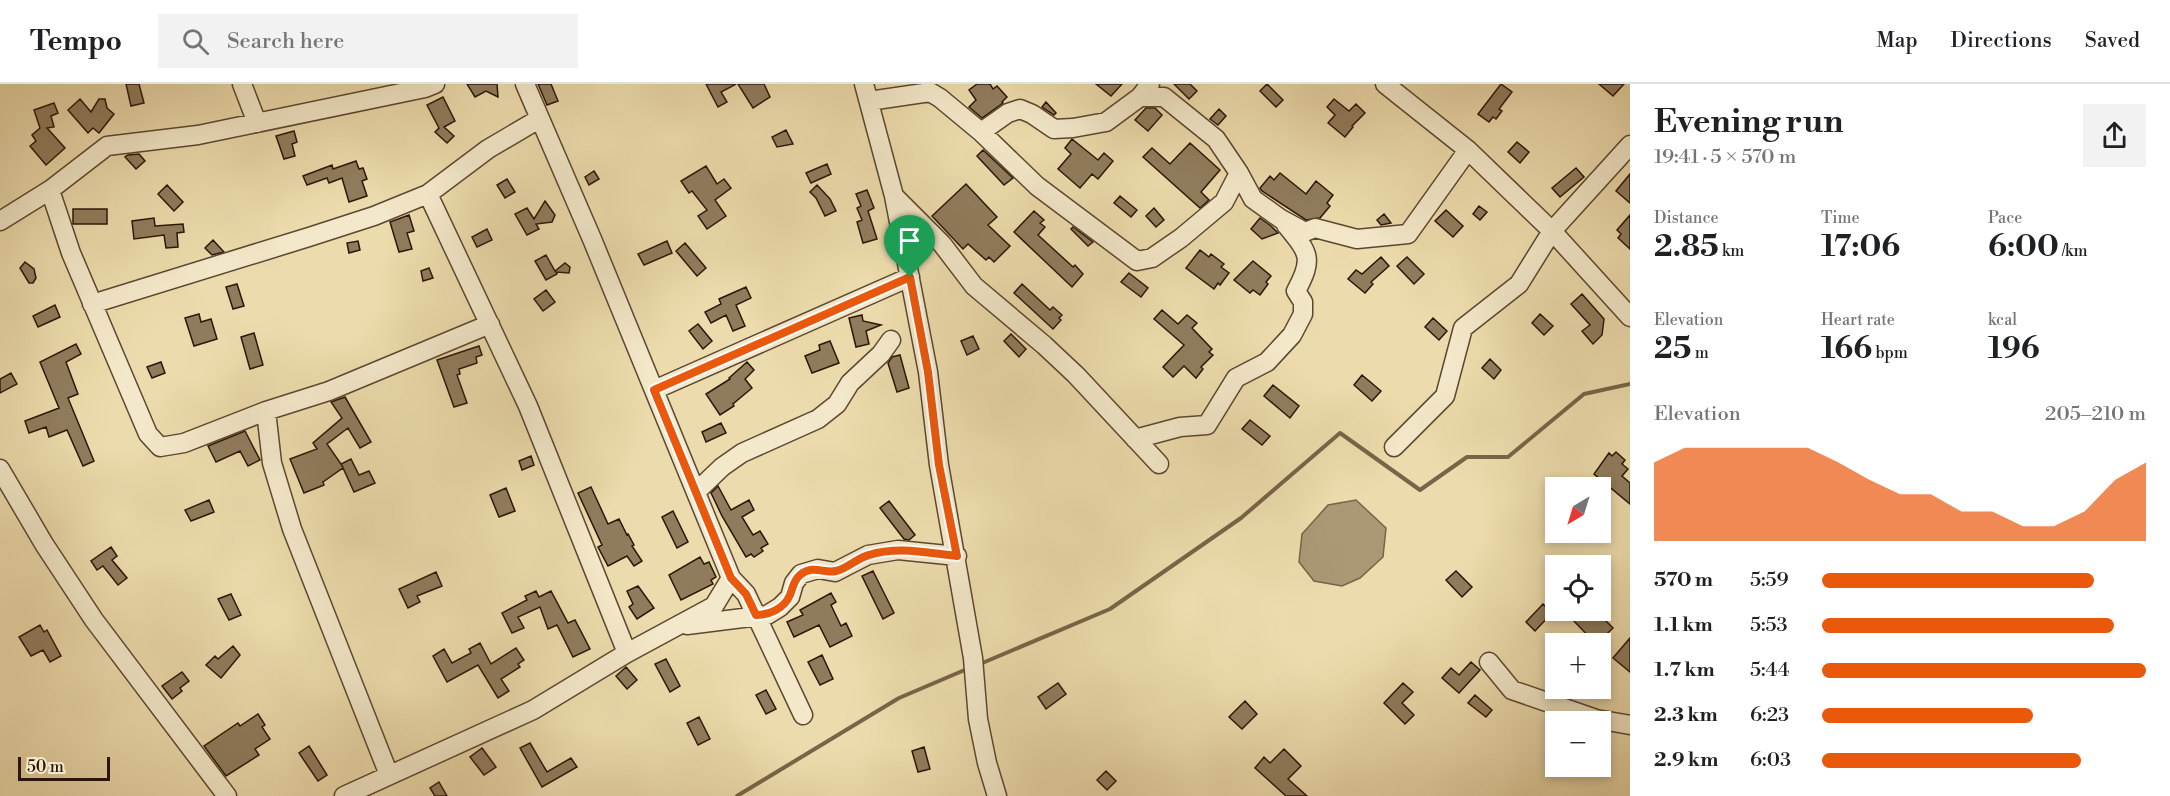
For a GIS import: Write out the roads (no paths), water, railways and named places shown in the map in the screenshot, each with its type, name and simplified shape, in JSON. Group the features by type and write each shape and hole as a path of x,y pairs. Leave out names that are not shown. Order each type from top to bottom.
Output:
{"street":[{"path":"242,84 257,123"},
{"path":"0,220 50,189 107,146 198,135 425,88 435,84"},
{"path":"525,84 731,578 746,594 803,715"},
{"path":"1384,84 1468,150 1552,231 1630,317"},
{"path":"981,132 1008,113 1020,109 1054,129 1106,122 1145,90 1164,97 1216,139 1253,199 1281,219 1305,232 1316,228 1358,239 1408,234 1468,150"},
{"path":"997,796 982,739 973,658 957,556 939,465 928,372 894,196 866,92 930,92 940,98 981,132 1037,186 1137,261 1152,258 1181,238 1224,202 1239,173"},
{"path":"92,304 298,241 374,216 428,194 488,149 539,119"},
{"path":"1394,447 1445,396 1463,328 1519,284 1552,231 1630,145"},
{"path":"50,189 71,253 92,304 148,434 160,447 184,443 266,411 329,391 490,324"},
{"path":"428,194 528,405 627,653"},
{"path":"894,196 942,244 974,286 1076,375 1159,464"},
{"path":"1135,439 1180,427 1207,425 1236,378 1267,362 1292,335 1303,314 1303,302 1296,291 1307,271 1306,250 1281,219"},
{"path":"654,390 910,277"},
{"path":"696,492 742,453 818,419 837,404 850,383 881,354 891,340"},
{"path":"266,411 272,463 292,529 389,775"},
{"path":"0,469 44,544 94,620 227,796"},
{"path":"677,626 767,615 780,607 789,597 794,582 801,574 818,569 835,572 868,555 898,550 957,556"},
{"path":"344,796 533,710 627,653 714,606 731,578"},
{"path":"1489,662 1512,690 1596,719 1630,725"}],"waterway":[{"path":"980,664 1110,609 1241,518 1340,433 1420,490 1467,457 1508,457 1584,394 1630,384"},
{"path":"737,796 899,698 967,669"}]}
